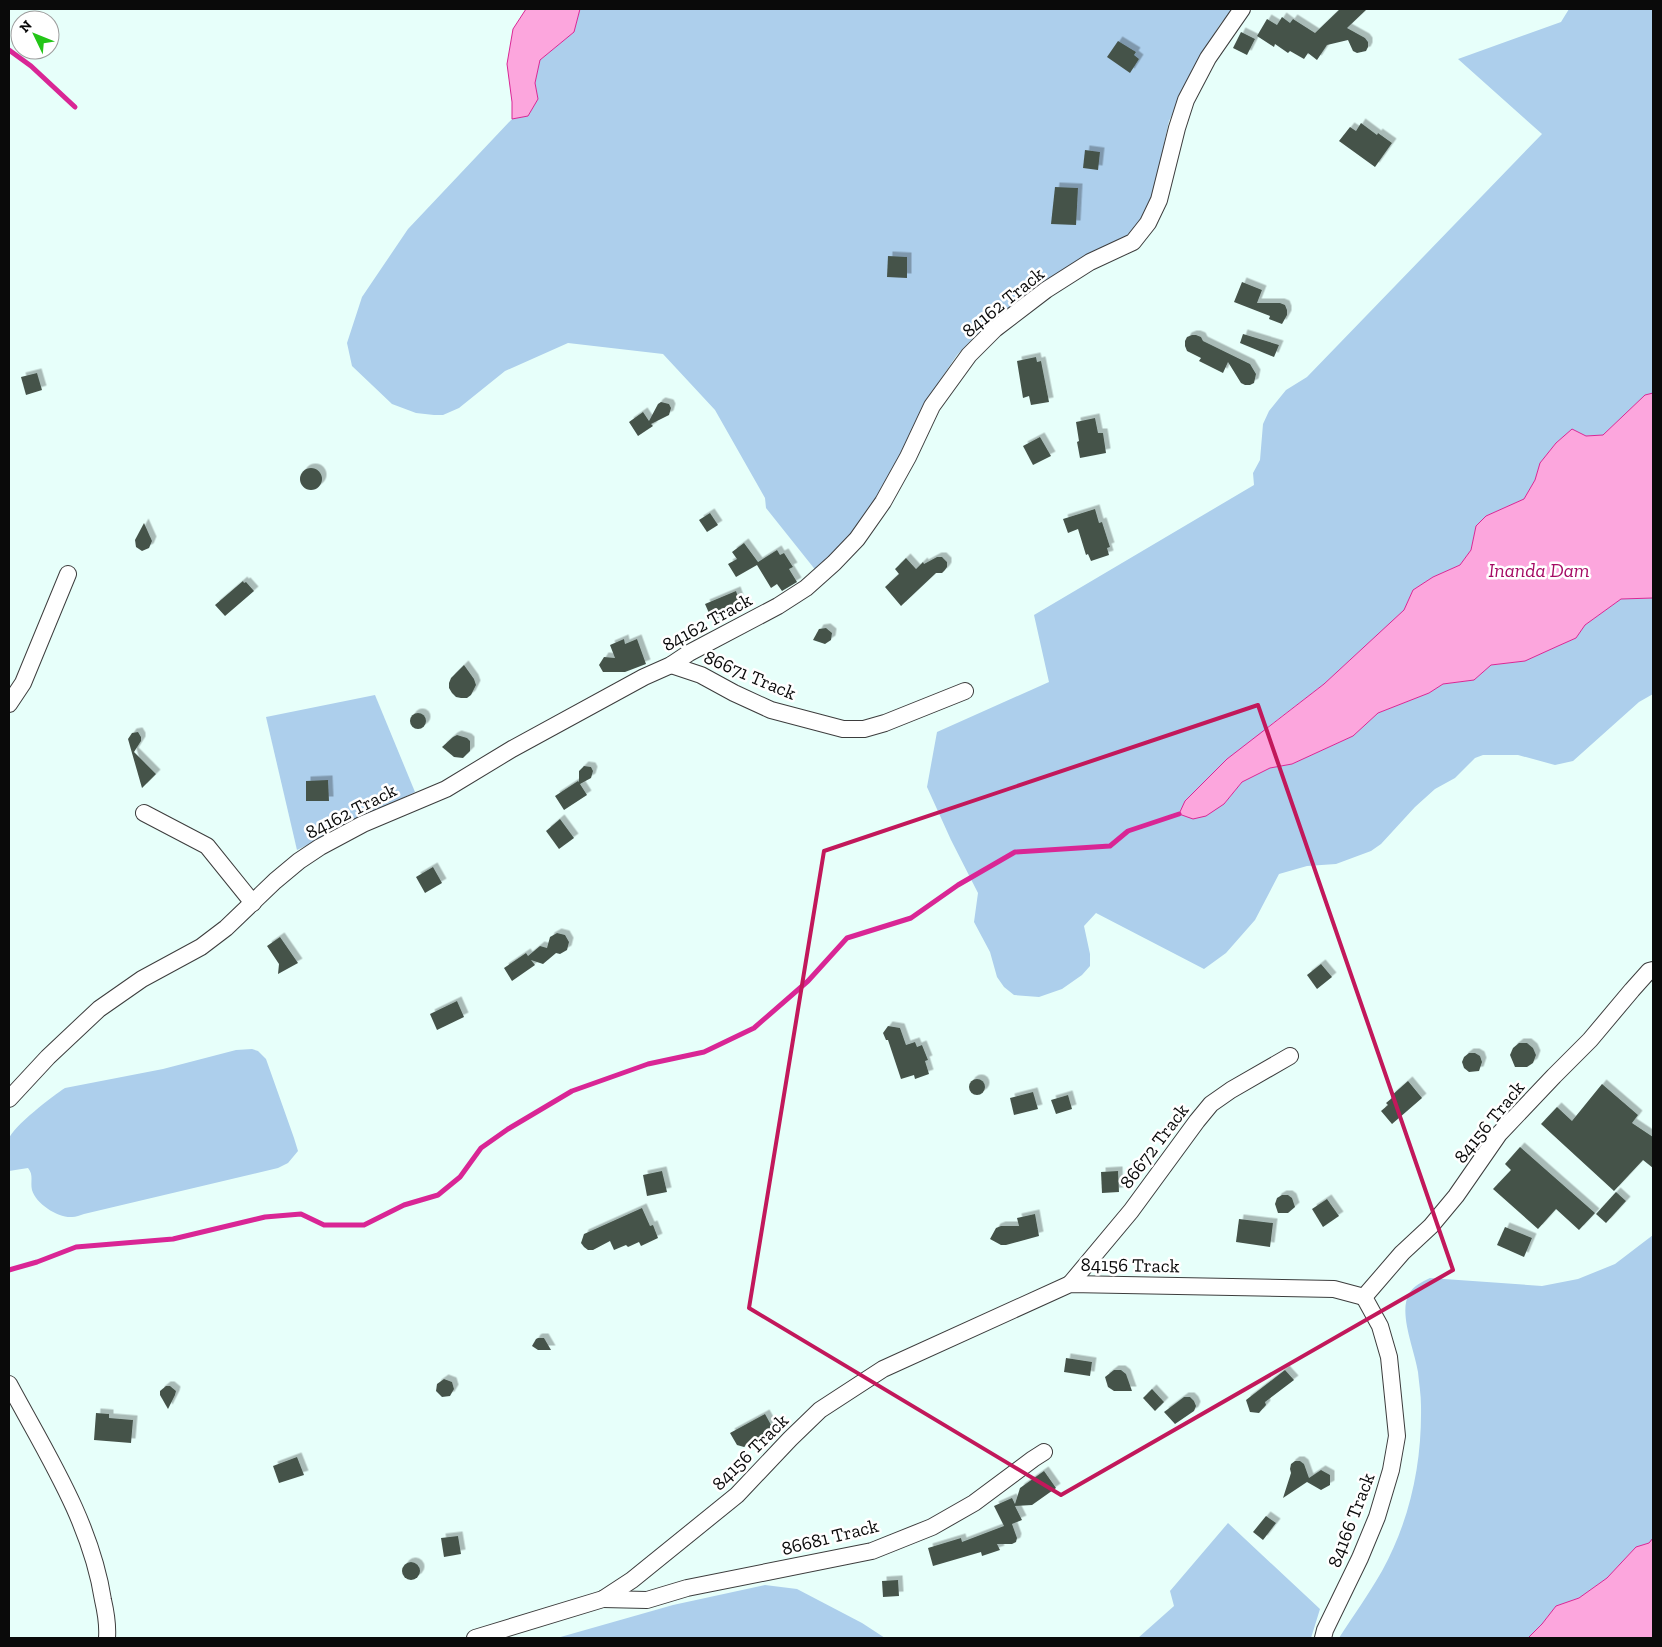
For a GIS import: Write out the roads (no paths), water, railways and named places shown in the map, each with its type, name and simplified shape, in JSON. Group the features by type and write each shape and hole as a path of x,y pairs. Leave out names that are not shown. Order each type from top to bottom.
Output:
{"street":[{"name":"84162 Track","path":"9,1099 48,1057 99,1009 142,979 201,948 226,928 293,866 320,847 362,824 446,789 512,749 644,677 671,665 688,653 778,606 806,588 857,539 883,502 908,457 932,406 970,355 995,329 1046,290 1090,262 1132,242 1148,223 1159,200 1176,128 1186,100 1208,58 1242,9"},
{"path":"9,704 23,683 68,574"},
{"name":"86671 Track","path":"671,665 701,675 771,710 843,729 864,729 885,723 965,691"},
{"path":"144,813 207,846 253,903"},
{"name":"84156 Track","path":"475,1638 603,1599 632,1580 737,1495 790,1438 820,1410 883,1369 1070,1284 1334,1289 1364,1297 1402,1253 1430,1226 1456,1196 1500,1134 1590,1040 1649,971 1653,970"},
{"name":"86672 Track","path":"1070,1284 1131,1211 1211,1104 1290,1056"},
{"name":"84166 Track","path":"1323,1638 1377,1517 1391,1470 1397,1436 1389,1358 1380,1326 1364,1297"},
{"path":"9,1384 80,1519 99,1576 108,1626 107,1638"},
{"name":"86681 Track","path":"603,1599 647,1600 687,1588 872,1551 932,1527 974,1503 1044,1452"}],"water":[{"path":"526,9 580,9 574,32 540,60 535,83 538,99 528,116 512,119 512,102 507,64 513,29"},
{"name":"Inanda Dam","path":"1653,393 1653,598 1621,599 1585,625 1576,638 1525,661 1491,665 1474,680 1443,684 1429,693 1378,713 1353,736 1292,764 1270,768 1242,782 1224,804 1206,816 1193,819 1179,814 1185,801 1227,759 1324,684 1404,610 1413,590 1433,577 1460,565 1471,550 1476,526 1486,516 1524,499 1535,480 1540,463 1556,443 1572,429 1586,436 1603,435 1645,395"},
{"path":"1653,1538 1653,1638 1528,1638 1556,1606 1579,1598 1607,1578 1636,1547 1649,1543"}],"waterway":[{"path":"9,50 31,66 75,107"},
{"path":"9,1270 37,1262 76,1247 173,1239 265,1217 301,1214 324,1225 364,1225 404,1205 438,1195 460,1177 481,1148 508,1129 572,1091 648,1064 704,1052 754,1028 808,981 847,938 911,918 958,885 1015,852 1110,846 1128,831 1179,814"}]}
